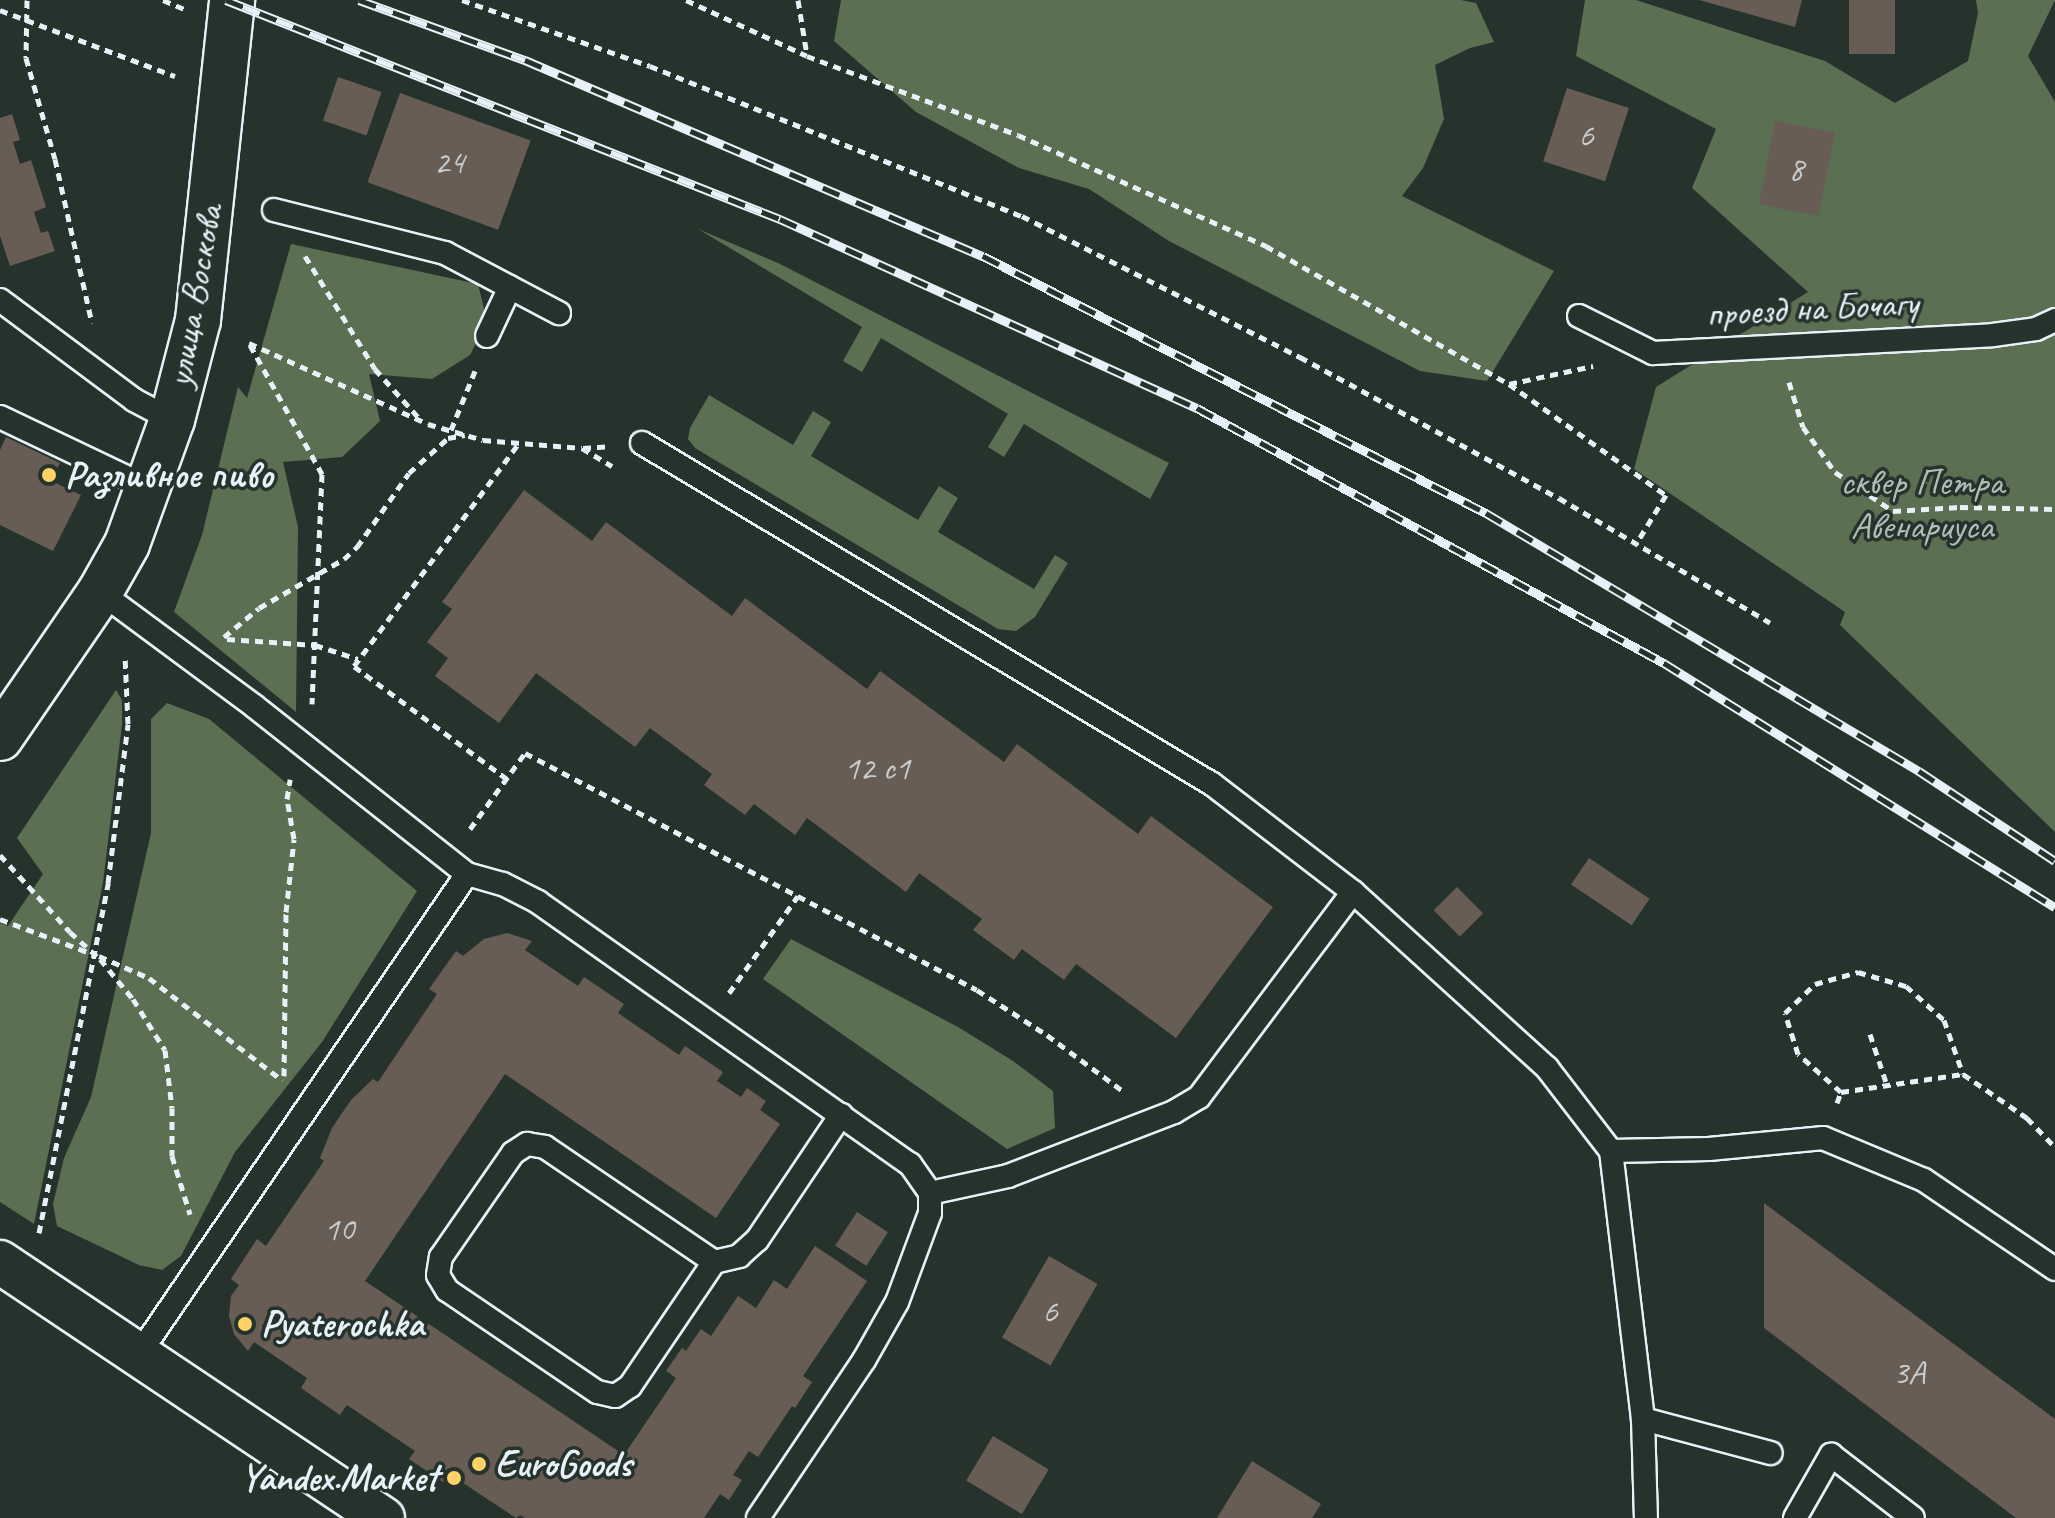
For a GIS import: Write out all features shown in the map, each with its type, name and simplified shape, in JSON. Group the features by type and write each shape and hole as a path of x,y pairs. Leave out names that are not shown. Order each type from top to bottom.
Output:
{"main road":[{"name":"улица Воскова","path":"0,738 100,592 127,544 172,420 198,320 232,0"}],"street":[{"path":"0,1262 383,1518"}],"lane":[{"path":"278,212 445,253 559,313"},
{"path":"487,336 510,287"},
{"path":"0,300 134,400 172,420"},
{"name":"проезд на Бочагу","path":"1579,316 1653,353 1993,335 2036,329 2055,320"},
{"path":"0,417 149,488"},
{"path":"642,443 1212,784 1353,892 1547,1068 1611,1151 1643,1419 1646,1518"},
{"path":"100,592 467,874 503,884 538,902 910,1164 930,1193 930,1213 897,1302 864,1360 758,1518"},
{"path":"139,1354 467,874"},
{"path":"930,1193 1008,1176 1159,1118 1199,1097 1353,892"},
{"path":"714,1262 545,1147 527,1144 513,1153 441,1257 438,1275 447,1290 597,1392 615,1396 630,1386 714,1262 739,1256 757,1240 841,1115"},
{"path":"1611,1151 1709,1149 1823,1138 1924,1180 2055,1269"},
{"path":"1643,1419 1771,1453"},
{"path":"1795,1518 1831,1455 1913,1518"}],"path":[{"path":"27,0 26,58 55,159 104,376"},
{"path":"163,0 187,10"},
{"path":"462,0 650,66 1022,216 1300,357 1636,544 1770,623"},
{"path":"686,0 807,56 1018,135 1266,246 1509,384 1666,495 1636,544"},
{"path":"798,0 807,56"},
{"path":"0,10 181,78"},
{"path":"278,212 375,369 423,421"},
{"path":"246,333 322,474 313,700 287,799 294,839 286,912 284,1082"},
{"path":"451,430 487,336"},
{"path":"249,343 423,421 466,435 519,443 354,666 507,779"},
{"path":"1787,346 1790,384 1803,427 1835,472 1893,511 1960,507 2055,509"},
{"path":"1509,384 1653,353"},
{"path":"358,660 315,645 222,639 259,608 344,559 357,547 409,473 448,438 466,435"},
{"path":"39,1235 108,883 128,724 125,650"},
{"path":"448,858 525,753 977,990 1047,1035 1159,1118"},
{"path":"0,855 133,999 165,1050 172,1108 172,1156 191,1220"},
{"path":"709,1022 798,896"},
{"path":"0,919 149,978 312,1102"},
{"path":"1841,1092 1798,1054 1785,1013 1815,984 1858,972 1906,986 1944,1020 1963,1074 2027,1118 2055,1147"},
{"path":"1870,1034 1887,1085"},
{"path":"1841,1092 1963,1074"},
{"path":"1823,1138 1841,1092"}],"green space":[{"path":"841,0 1461,0 1476,3 1494,42 1470,48 1435,65 1444,119 1423,168 1402,196 1554,271 1487,381 1420,371 1169,241 1089,189 1019,168 916,112 834,41"},
{"name":"сквер Петра Авенариуса","path":"1585,0 1636,0 1825,61 1895,103 1968,61 1978,13 1976,0 2055,0 2028,56 2055,102 2055,832 1840,625 1845,612 1634,469 1656,387 1808,292 1692,188 1716,129 1576,56"},
{"path":"698,229 778,263 1169,463 1150,499 1024,424 1004,457 988,447 1008,414 881,338 862,372 843,361 862,327"},
{"path":"291,244 478,284 487,321 470,355 432,379 369,374 380,421 342,457 283,462 298,527 296,712 174,612 202,535 238,387 247,398"},
{"path":"709,395 793,445 813,411 831,422 811,456 918,520 939,486 958,498 938,532 1034,589 1055,555 1068,563 1035,617 1016,631 998,629 695,448 688,439 690,428"},
{"path":"116,690 122,700 122,724 103,883 34,1224 0,1202 0,923 8,926 43,874 17,838"},
{"path":"167,703 209,719 417,891 322,1042 235,1152 181,1256 162,1270 139,1265 57,1226 53,1204 64,1158 91,1097 151,833 151,719"},
{"path":"791,939 958,1027 1013,1061 1053,1091 1055,1128 1007,1149 763,979"}],"building":[{"path":"1699,0 1802,0 1795,27"},
{"path":"1849,0 1895,0 1895,54 1849,54"},
{"path":"338,77 381,92 367,135 323,120"},
{"path":"1567,88 1629,108 1605,181 1543,161"},
{"path":"400,93 531,141 498,230 368,182"},
{"path":"12,114 20,140 13,142 20,164 31,160 46,207 34,212 41,233 48,231 55,251 10,266 0,236 0,118"},
{"path":"1775,121 1835,133 1819,216 1759,204"},
{"path":"6,437 60,463 51,481 81,495 53,551 0,525 0,450"},
{"path":"524,490 592,541 606,522 732,616 745,598 867,689 880,671 1004,762 1017,744 1138,834 1151,816 1273,907 1176,1038 1076,964 1064,980 1022,949 1014,960 973,930 982,919 919,873 906,892 807,818 795,835 754,804 745,815 704,785 712,774 650,728 635,747 536,673 499,723 435,676 448,658 427,642 452,609 442,602"},
{"path":"1589,858 1650,899 1632,925 1571,885"},
{"path":"1457,887 1483,913 1460,936 1434,910"},
{"path":"507,933 532,941 525,950 578,986 584,977 624,1004 618,1013 679,1055 685,1046 723,1072 717,1081 741,1097 747,1088 766,1101 760,1110 780,1124 716,1218 505,1074 365,1281 624,1455 676,1378 666,1371 682,1348 686,1351 701,1329 711,1336 738,1296 756,1308 774,1280 787,1289 815,1246 867,1281 803,1376 812,1382 795,1408 792,1406 758,1457 749,1451 733,1475 742,1480 729,1500 720,1494 704,1518 525,1518 520,1515 516,1518 454,1477 449,1486 409,1459 415,1451 347,1405 340,1415 301,1388 307,1378 254,1342 248,1351 234,1334 229,1316 231,1296 239,1285 231,1279 257,1239 266,1246 324,1161 320,1158 332,1128 351,1100 373,1079 378,1082 437,994 429,989 456,951 463,956 484,939"},
{"path":"1764,1203 2055,1419 2055,1518 2016,1518 1764,1328"},
{"path":"857,1212 888,1232 866,1266 835,1246"},
{"path":"1049,1256 1097,1284 1050,1365 1002,1337"},
{"path":"993,1436 1049,1469 1022,1514 966,1481"},
{"path":"1252,1461 1321,1504 1312,1518 1217,1518"}],"railway":[{"path":"226,0 780,219 1197,408 1664,663 2055,907"},
{"path":"359,0 525,60 983,256 1486,513 1919,771 2055,861"}],"place":[{"name":"Разливное пиво","path":"49,475"},
{"name":"Pyaterochka","path":"245,1324"},
{"name":"EuroGoods","path":"479,1464"},
{"name":"Yandex.Market","path":"454,1478"}]}
